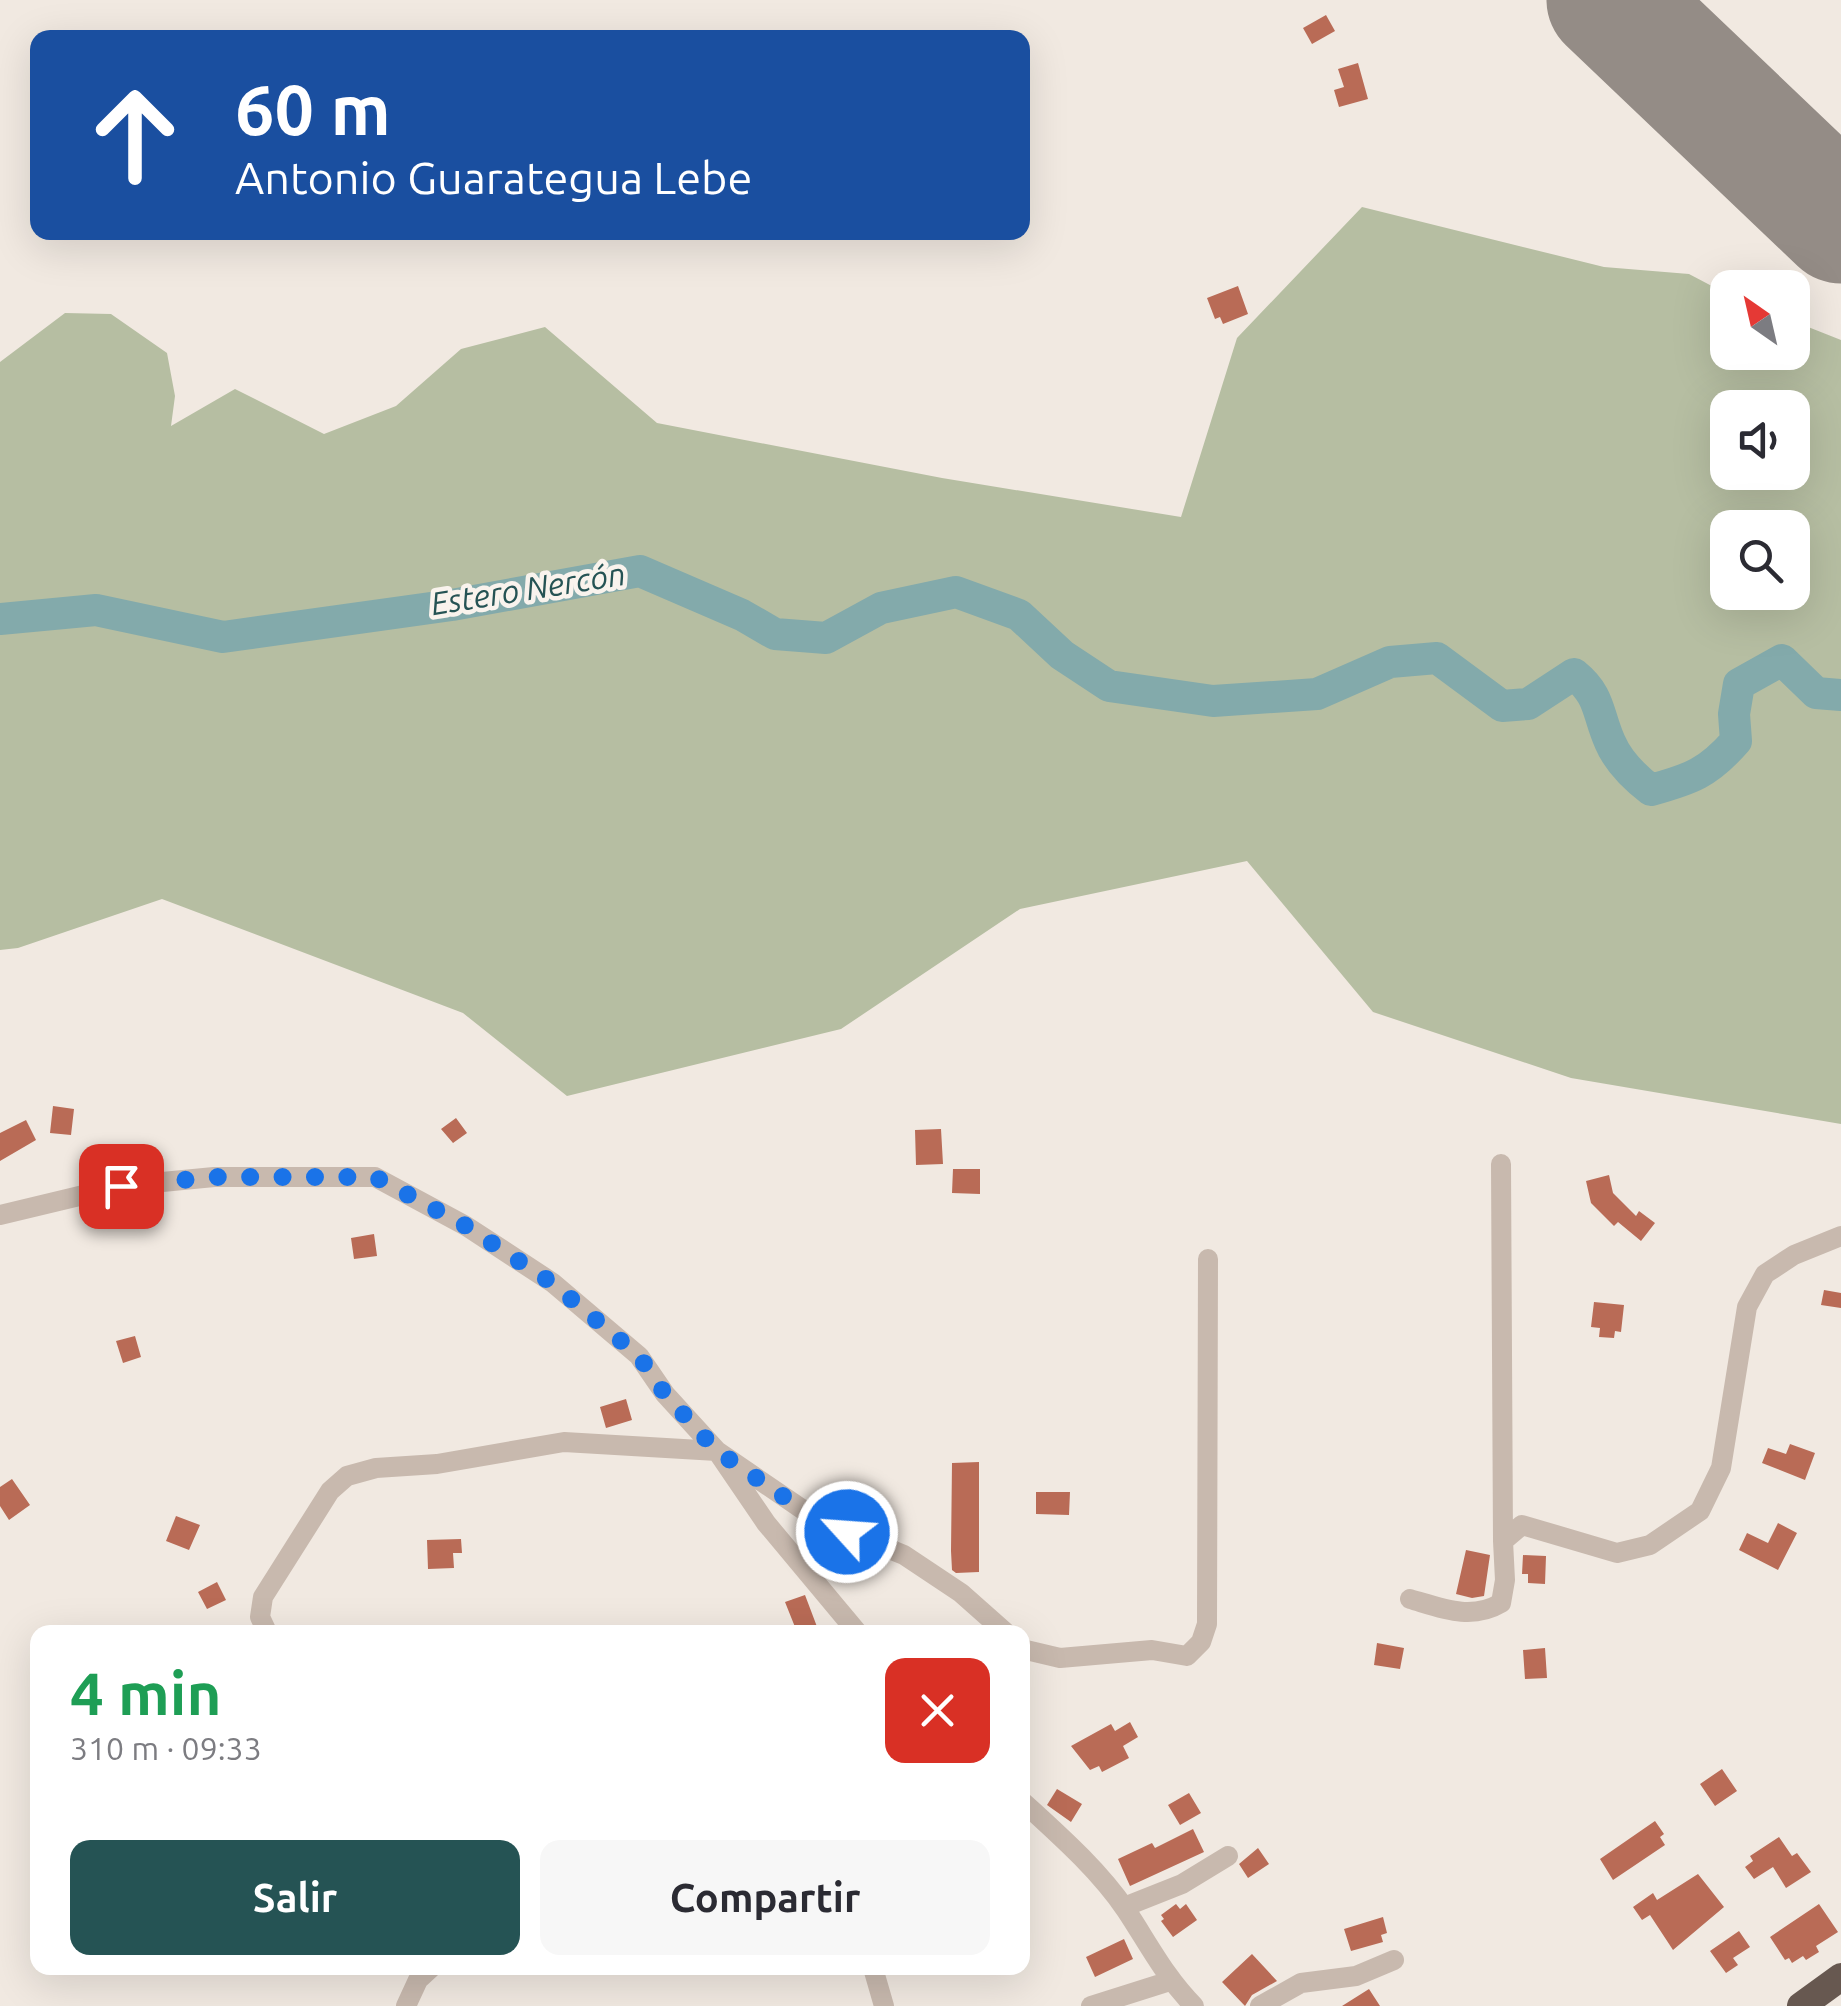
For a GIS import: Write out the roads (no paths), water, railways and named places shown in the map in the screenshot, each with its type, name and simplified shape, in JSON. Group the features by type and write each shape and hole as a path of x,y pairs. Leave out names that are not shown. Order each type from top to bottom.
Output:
{"highway":[{"path":"1801,2006 1841,1977"}],"street":[{"path":"1410,1599 1461,1613 1489,1610 1501,1603 1505,1580 1501,1164"},
{"path":"0,1215 121,1186 214,1177 375,1177 466,1226 552,1283 639,1356 665,1394 717,1451 766,1523 851,1625"},
{"path":"1504,1541 1522,1525 1617,1552 1650,1545 1700,1511 1721,1468 1747,1307 1765,1274 1794,1254 1841,1236"},
{"path":"1030,1650 1060,1658 1152,1650 1187,1656 1201,1642 1207,1624 1208,1258"},
{"path":"264,1625 260,1617 263,1597 330,1491 348,1476 376,1468 437,1464 564,1442 717,1451 818,1520 904,1555 961,1593 997,1625"},
{"path":"1030,1808 1124,1907 1170,1981 1194,2006"},
{"path":"1124,1907 1182,1884 1228,1856"},
{"path":"1260,2006 1302,1983 1356,1976 1394,1960"},
{"path":"406,2006 423,1975"},
{"path":"876,1975 884,2006"},
{"path":"1091,2006 1170,1981"}],"waterway":[{"name":"Estero Nercón","path":"0,619 96,610 223,637 452,605 640,571 742,615 775,634 826,638 881,608 956,592 1019,615 1062,655 1109,686 1213,701 1317,694 1390,662 1437,658 1502,706 1528,704 1574,674 1594,698 1617,756 1651,790 1698,773 1717,761 1736,741 1734,714 1739,684 1782,660 1816,693 1841,695"}]}
